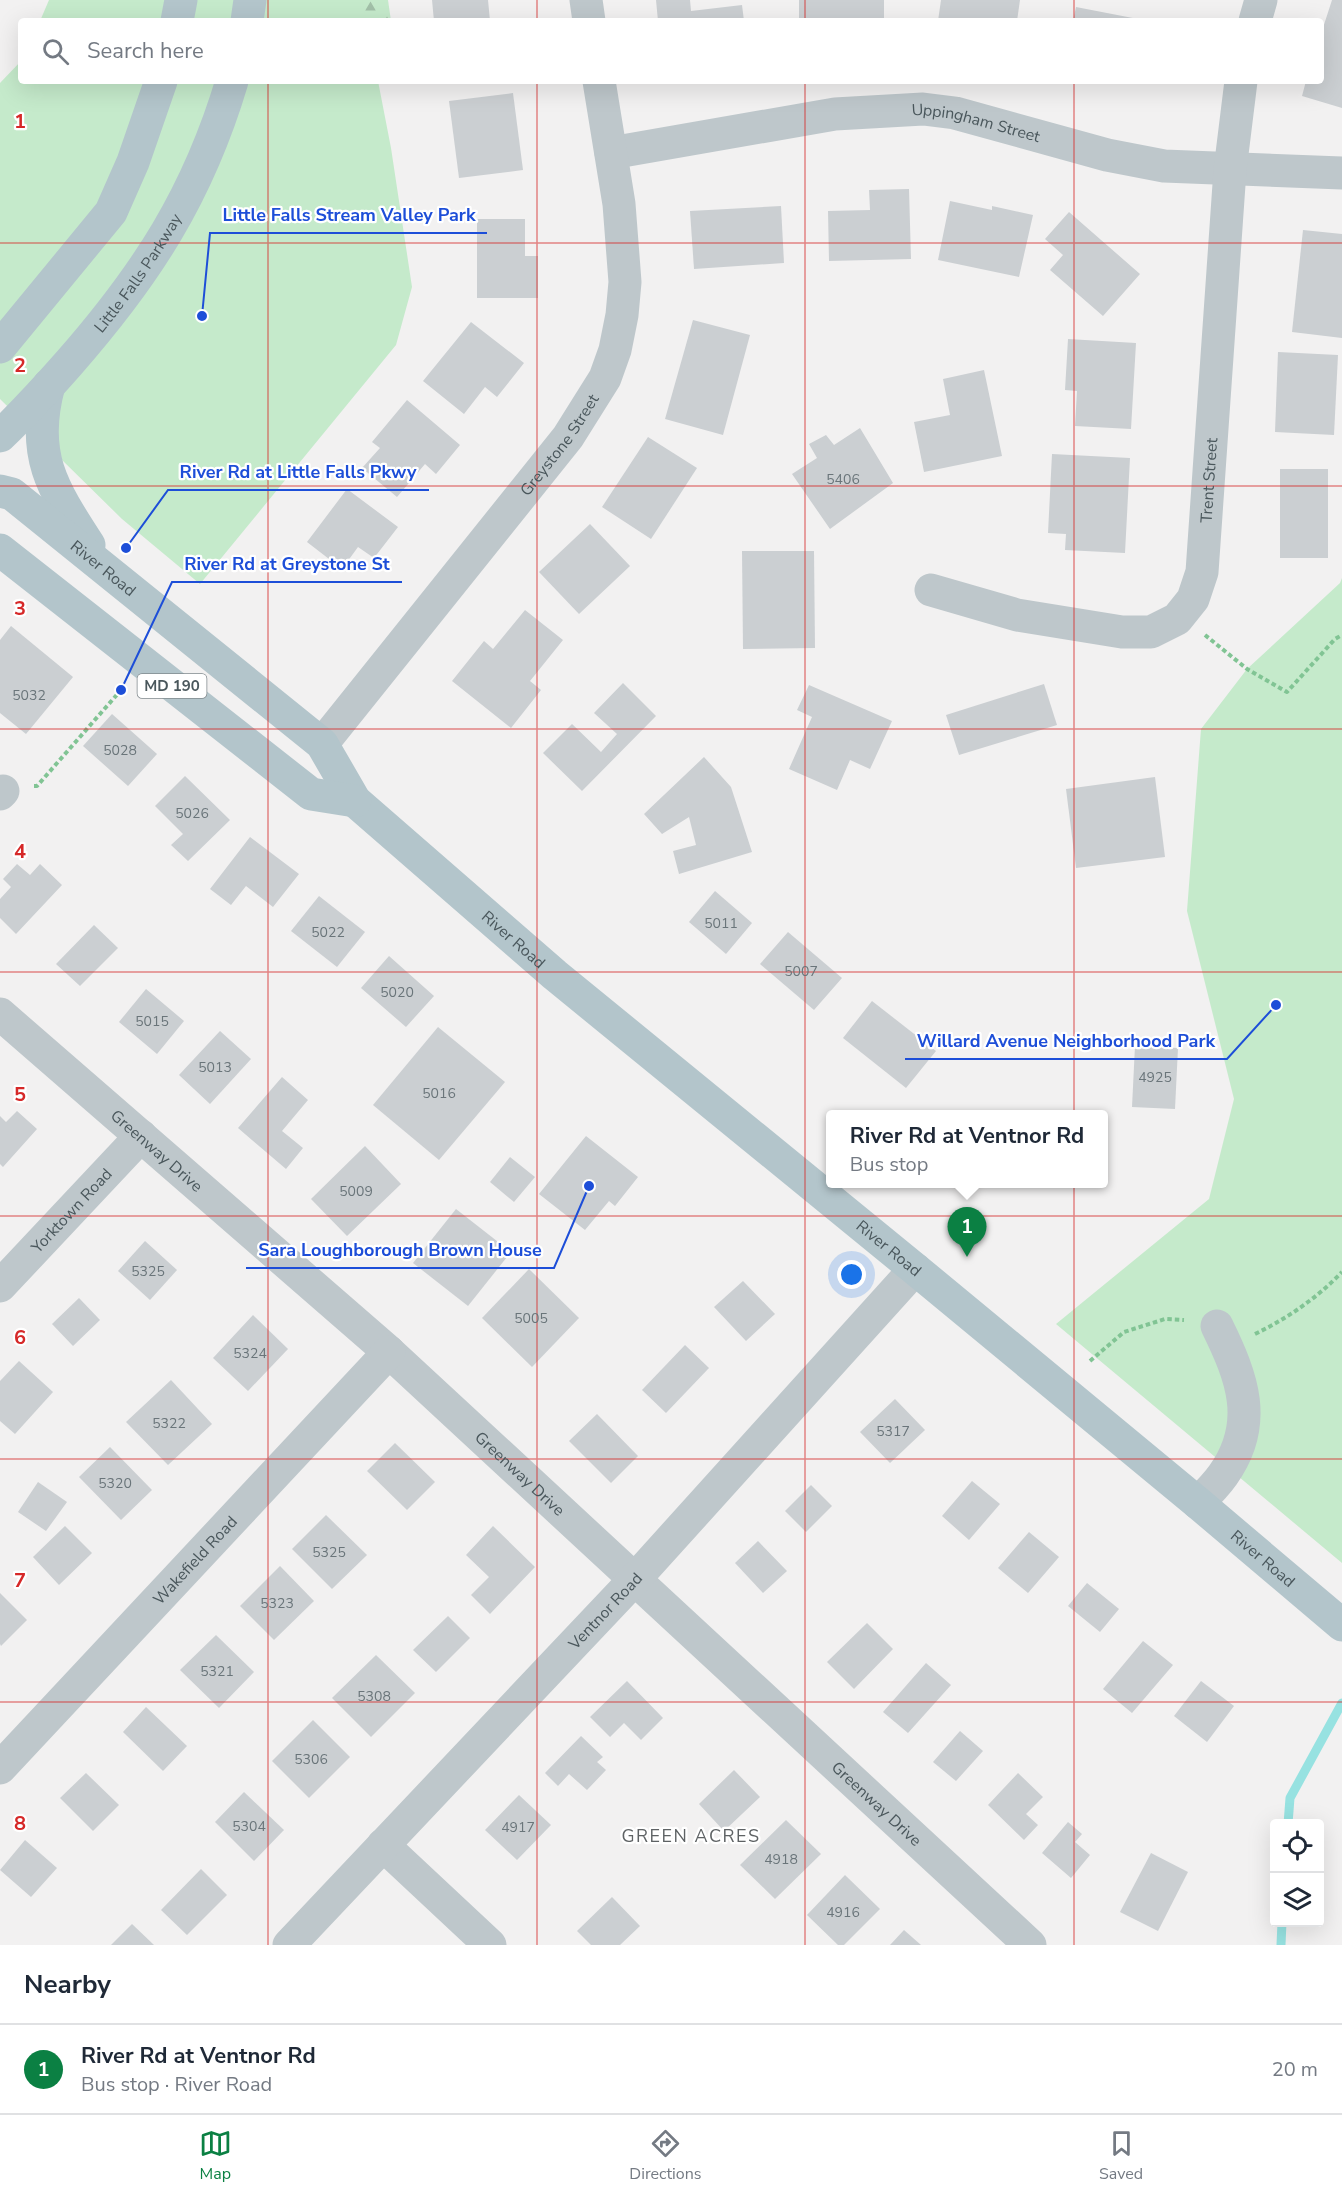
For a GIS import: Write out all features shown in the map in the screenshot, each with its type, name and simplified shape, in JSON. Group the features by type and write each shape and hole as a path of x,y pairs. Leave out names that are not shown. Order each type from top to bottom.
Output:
{"main road":[{"path":"178,18 181,0"},
{"path":"247,18 250,0"},
{"path":"0,347 111,212 134,162 160,84"},
{"name":"Little Falls Parkway","path":"0,436 49,385 135,283 186,199 207,155 231,84"},
{"path":"0,315 62,271"},
{"path":"49,385 42,423 42,442 46,464 52,484 63,504 104,569"},
{"name":"River Road","path":"0,490 12,494 322,744 355,801 555,975 915,1269 1342,1625"},
{"name":"MD 190","path":"0,550 311,794 355,801"},
{"path":"151,670 196,685 284,753 322,744"}],"street":[{"path":"586,0 589,18"},
{"path":"1256,18 1261,0"},
{"name":"Greystone Street","path":"322,744 568,437 605,378 615,350 622,315 625,282 619,204 600,84"},
{"name":"Trent Street","path":"931,591 1017,615 1122,632 1151,632 1177,619 1193,599 1202,572 1230,170 1241,84"},
{"name":"Uppingham Street","path":"611,153 835,114 923,109 955,113 1107,155 1164,166 1342,173"},
{"name":"Greenway Drive","path":"0,1014 389,1352 1030,1945"},
{"name":"Yorktown Road","path":"0,1286 141,1136"},
{"name":"Ventnor Road","path":"289,1945 635,1579 915,1269"},
{"path":"1198,1503 1224,1474 1241,1440 1245,1409 1241,1382 1222,1336"},
{"name":"Wakefield Road","path":"0,1768 389,1352"},
{"path":"382,1845 490,1945"}],"path":[{"path":"1183,612 1207,637 1246,669 1287,692 1335,639 1342,635"},
{"path":"2,793 37,786 121,690"},
{"path":"1090,1361 1124,1332 1166,1319 1198,1321 1222,1336 1291,1316 1342,1272"}],"green space":[{"path":"49,0 362,0 365,18 41,18"},
{"path":"299,0 388,0 391,18 293,18"},
{"path":"18,64 18,84 379,84 391,148 412,287 396,345 200,584 122,519 0,399 0,83"},
{"path":"1342,578 1342,1563 1056,1324 1209,1199 1234,1099 1187,911 1201,729 1247,669 1340,583"}],"building":[{"path":"432,0 488,0 490,18 434,18"},
{"path":"656,0 690,0 691,11 742,5 744,18 658,18"},
{"path":"799,0 884,0 884,18 799,18"},
{"path":"941,0 1020,0 1017,18 938,18"},
{"path":"1332,0 1342,0 1342,108 1302,96 1305,84 1324,84 1324,25"},
{"path":"1076,7 1133,18 1074,18"},
{"path":"513,93 523,170 459,178 449,101"},
{"path":"909,189 911,259 829,261 828,211 870,210 869,190"},
{"path":"950,201 992,210 992,206 1033,215 1019,277 938,260"},
{"path":"781,206 784,263 694,269 690,211"},
{"path":"1069,212 1140,274 1103,316 1050,270 1063,255 1045,239"},
{"path":"477,219 525,219 525,256 538,256 538,298 477,298"},
{"path":"1303,230 1342,234 1342,338 1292,332"},
{"path":"693,320 750,335 723,435 665,419"},
{"path":"471,322 524,363 497,397 485,387 464,414 423,381"},
{"path":"1068,339 1136,343 1131,429 1075,426 1077,391 1065,390"},
{"path":"1278,352 1338,355 1334,435 1275,432"},
{"path":"984,370 1002,456 924,472 914,422 950,415 943,379"},
{"path":"407,400 460,445 436,474 425,464 397,497 362,468 380,448 372,442"},
{"path":"860,428 893,483 830,529 792,474 817,458 809,444 826,435 834,445"},
{"path":"648,437 697,468 651,539 602,507"},
{"path":"1052,454 1130,458 1125,553 1065,550 1066,534 1048,533"},
{"path":"1280,469 1328,469 1328,558 1280,558"},
{"path":"347,489 398,527 374,558 358,547 342,569 307,542"},
{"path":"590,524 630,566 579,614 539,572"},
{"path":"742,551 814,551 815,648 743,649"},
{"path":"525,610 563,640 530,681 541,690 511,728 452,681 484,641 493,649"},
{"path":"11,626 73,677 26,734 0,713 0,640"},
{"path":"623,683 656,716 582,791 543,753 572,724 601,752 617,734 594,713"},
{"path":"1044,684 1057,725 959,755 946,715"},
{"path":"809,685 892,721 870,769 850,760 837,790 789,769 812,717 797,710"},
{"path":"112,714 157,754 128,786 83,746"},
{"path":"704,757 731,787 752,852 679,874 673,851 696,845 689,817 662,834 644,814"},
{"path":"185,776 230,820 188,861 171,845 183,834 155,806"},
{"path":"1155,777 1165,857 1076,868 1066,789"},
{"path":"250,837 299,874 273,907 246,886 231,905 210,889"},
{"path":"17,864 30,875 40,864 62,885 16,934 0,918 0,899 11,887 3,879"},
{"path":"715,891 752,923 726,954 689,922"},
{"path":"319,896 365,932 337,967 291,931"},
{"path":"94,925 118,948 80,986 56,964"},
{"path":"788,932 842,978 814,1010 760,964"},
{"path":"389,956 434,996 406,1027 361,988"},
{"path":"146,989 184,1021 157,1054 119,1022"},
{"path":"872,1001 936,1051 906,1088 843,1038"},
{"path":"438,1027 505,1082 439,1160 373,1105"},
{"path":"220,1031 251,1059 210,1104 179,1075"},
{"path":"1135,1046 1178,1048 1175,1109 1132,1107"},
{"path":"282,1077 308,1100 282,1131 303,1148 286,1169 238,1128"},
{"path":"17,1111 37,1129 3,1167 0,1164 0,1116 6,1122"},
{"path":"586,1136 638,1177 615,1206 609,1201 585,1230 539,1194"},
{"path":"365,1146 401,1184 347,1236 311,1199"},
{"path":"510,1157 535,1177 514,1202 490,1182"},
{"path":"456,1209 511,1252 468,1306 413,1263"},
{"path":"145,1241 177,1270 150,1300 118,1271"},
{"path":"529,1269 579,1318 532,1367 482,1318"},
{"path":"743,1281 775,1314 746,1341 714,1307"},
{"path":"79,1298 100,1320 73,1346 52,1324"},
{"path":"253,1315 288,1349 248,1391 213,1358"},
{"path":"685,1345 709,1368 666,1413 642,1390"},
{"path":"19,1361 53,1392 15,1434 0,1421 0,1381"},
{"path":"171,1380 212,1424 168,1465 126,1422"},
{"path":"895,1399 925,1430 890,1463 860,1432"},
{"path":"597,1414 638,1456 611,1483 569,1441"},
{"path":"395,1443 435,1482 407,1510 367,1471"},
{"path":"110,1447 152,1490 121,1520 79,1477"},
{"path":"972,1481 1000,1504 969,1540 942,1516"},
{"path":"38,1482 67,1502 46,1531 18,1512"},
{"path":"811,1485 832,1506 806,1532 785,1511"},
{"path":"326,1515 367,1555 332,1589 292,1549"},
{"path":"65,1526 92,1553 59,1585 33,1557"},
{"path":"493,1526 535,1567 490,1614 471,1595 489,1577 466,1555"},
{"path":"1029,1532 1059,1557 1028,1593 998,1568"},
{"path":"758,1541 787,1571 763,1593 735,1563"},
{"path":"280,1566 314,1601 274,1640 240,1606"},
{"path":"1087,1583 1119,1609 1100,1632 1068,1606"},
{"path":"0,1593 27,1620 1,1646 0,1644"},
{"path":"448,1616 470,1638 436,1672 413,1650"},
{"path":"867,1623 893,1649 854,1689 827,1662"},
{"path":"216,1635 254,1672 219,1708 180,1670"},
{"path":"1143,1641 1173,1665 1132,1713 1103,1689"},
{"path":"376,1655 415,1693 371,1737 332,1698"},
{"path":"926,1663 951,1685 908,1733 883,1712"},
{"path":"627,1681 663,1718 641,1740 624,1723 610,1737 590,1717"},
{"path":"1201,1681 1234,1706 1207,1742 1174,1716"},
{"path":"146,1707 187,1746 163,1771 123,1732"},
{"path":"313,1720 350,1757 309,1798 272,1761"},
{"path":"960,1731 983,1751 956,1781 933,1762"},
{"path":"581,1736 603,1757 597,1762 606,1770 587,1790 569,1774 558,1786 545,1773"},
{"path":"734,1770 760,1797 724,1831 699,1804"},
{"path":"86,1773 119,1805 93,1831 60,1798"},
{"path":"1018,1773 1043,1797 1026,1814 1038,1825 1024,1840 988,1805"},
{"path":"244,1792 284,1830 254,1861 215,1822"},
{"path":"519,1795 551,1825 517,1860 485,1830"},
{"path":"786,1820 821,1854 775,1899 740,1865"},
{"path":"1068,1822 1082,1834 1075,1842 1090,1855 1071,1878 1042,1853"},
{"path":"25,1840 57,1868 31,1897 0,1870"},
{"path":"1151,1853 1188,1872 1158,1931 1120,1912"},
{"path":"201,1869 227,1895 187,1935 161,1910"},
{"path":"845,1875 880,1909 844,1945 838,1945 807,1915"},
{"path":"612,1897 640,1926 620,1945 591,1945 577,1931"},
{"path":"132,1924 154,1945 111,1945"},
{"path":"904,1930 921,1945 890,1945"}],"waterway":[{"path":"1288,1819 1290,1798 1342,1703"},
{"path":"1281,1945 1282,1927"}],"place":[{"name":"Little Falls Stream Valley Park","path":"202,316"},
{"name":"River Rd at Little Falls Pkwy","path":"126,548"},
{"name":"River Rd at Greystone St","path":"121,690"},
{"name":"Willard Avenue Neighborhood Park","path":"1276,1005"},
{"name":"Sara Loughborough Brown House","path":"589,1186"},
{"name":"River Rd at Ventnor Rd","path":"967,1257"}],"district":[{"name":"GREEN ACRES","path":"691,1836"}]}
